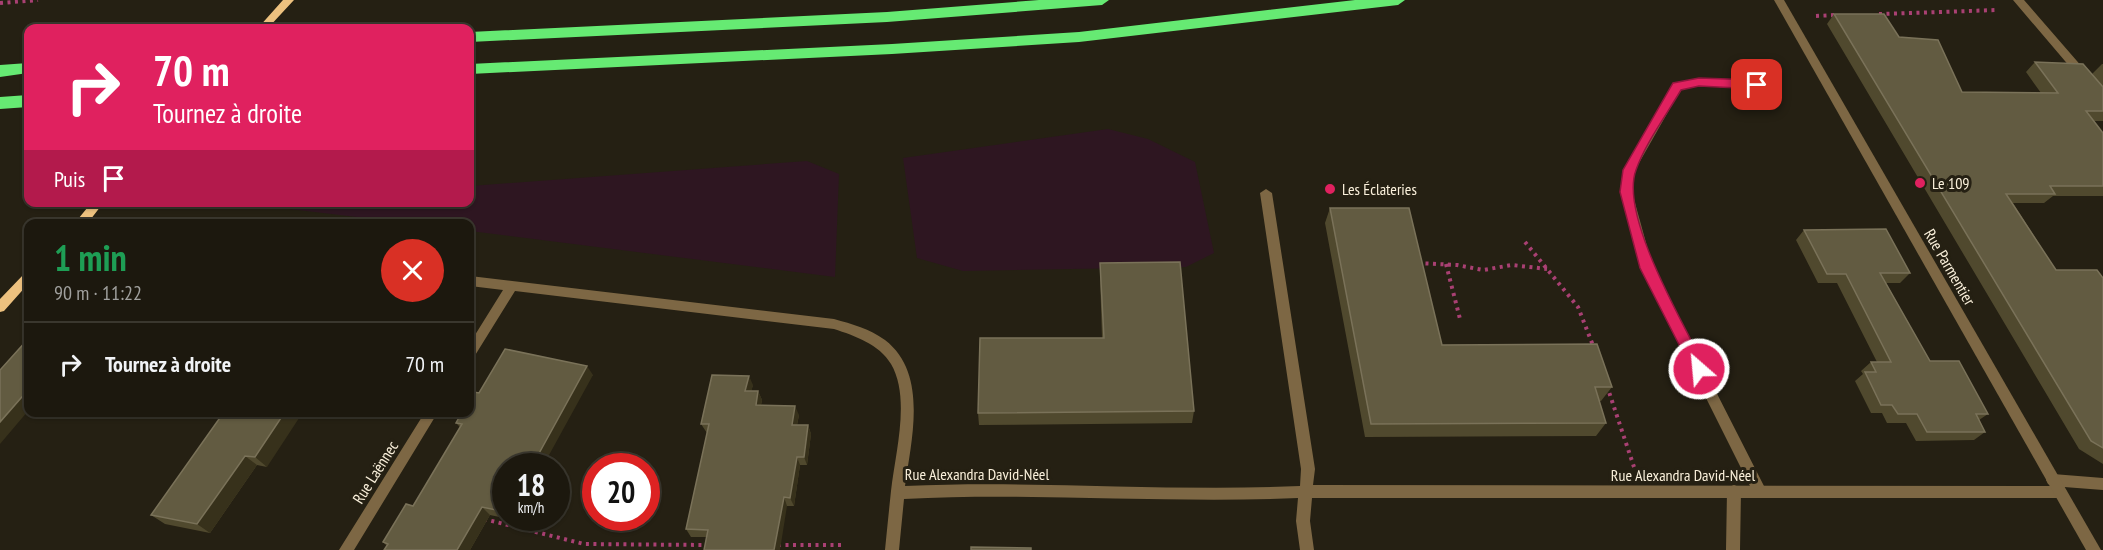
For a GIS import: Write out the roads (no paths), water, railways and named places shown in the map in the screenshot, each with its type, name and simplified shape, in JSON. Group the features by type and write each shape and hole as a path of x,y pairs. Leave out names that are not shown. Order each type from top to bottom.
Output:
{"highway":[{"path":"474,37 887,17 1102,0"},
{"path":"474,69 892,49 1079,37 1398,0"},
{"path":"0,71 24,68"},
{"path":"0,103 24,100"}],"main road":[{"path":"266,24 289,0"},
{"path":"84,219 95,207"},
{"path":"0,307 24,281"}],"street":[{"name":"Rue Parmentier","path":"1779,0 2094,550"},
{"path":"2018,0 2103,98"},
{"path":"1760,492 1647,268 1626,192 1629,170 1677,86 1699,82 1777,86"},
{"path":"1266,192 1308,469 1303,521 1307,550"},
{"name":"Rue Alexandra David-Néel","path":"474,281 834,324 867,335 892,356 902,372 908,390 908,416 897,493 965,488 1273,495 1340,490 1760,492 2103,483"},
{"path":"474,346 511,286"},
{"name":"Rue Laënnec","path":"346,550 429,417"},
{"path":"1733,550 1734,491"},
{"path":"892,550 897,493"}],"place":[{"name":"Le 109","path":"1920,183"},
{"name":"Les Éclateries","path":"1330,189"}]}
